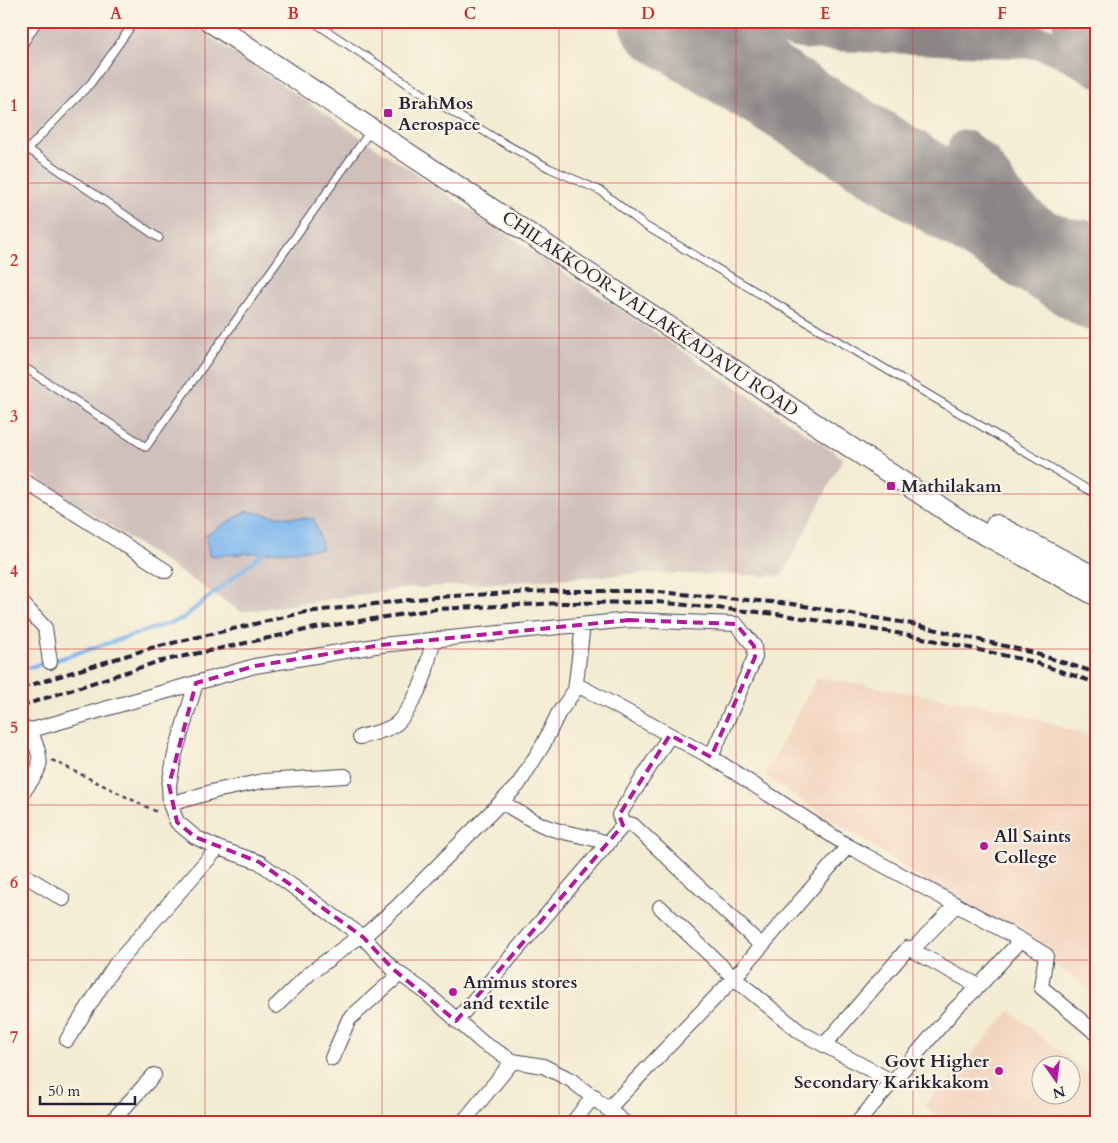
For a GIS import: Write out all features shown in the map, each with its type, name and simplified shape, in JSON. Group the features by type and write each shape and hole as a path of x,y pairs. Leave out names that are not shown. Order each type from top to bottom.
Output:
{"main road":[{"name":"CHILAKKOOR-VALLAKKADAVU ROAD","path":"209,21 968,526 1097,596"},
{"path":"230,21 960,506 1097,578"}],"street":[{"path":"21,42 34,21"},
{"path":"21,479 166,571"},
{"path":"21,602 45,628 50,662"},
{"path":"21,795 38,772 41,764 40,754 26,731 255,666 381,645 629,620 736,624 754,646 755,657 711,757"},
{"path":"575,690 583,625"},
{"path":"360,737 374,734 396,724 401,718 410,706 425,674 428,655 434,640"},
{"path":"196,683 175,754 169,786 170,804 177,822 195,837 218,848 260,862 361,937 393,969 424,991 482,1044 513,1062 543,1066 571,1080 594,1096 624,1122"},
{"path":"276,1006 310,973 361,937 399,905 518,785 543,745 558,714 575,690 581,687 588,689 711,757 848,846 1046,955 1041,987 1097,1034"},
{"path":"623,825 619,815 670,735"},
{"path":"170,804 215,791 263,781 345,776"},
{"path":"501,802 546,826 567,833 594,837 608,844"},
{"path":"456,1021 623,825 628,823 762,946"},
{"path":"609,1108 734,978 848,846"},
{"path":"67,1040 115,966 218,848"},
{"path":"21,873 63,899"},
{"path":"912,950 956,905"},
{"path":"660,907 734,978 800,1032 893,1082"},
{"path":"858,1122 954,1009 979,986 1021,940"},
{"path":"825,1044 908,948 979,986"},
{"path":"332,1058 349,1018 400,974"},
{"path":"463,1122 513,1062"},
{"path":"111,1122 154,1074"},
{"path":"573,1122 594,1096"}],"lane":[{"path":"21,156 90,83 135,21"},
{"path":"312,21 448,110 549,168 601,191 644,225 1097,495"},
{"path":"21,366 146,447 372,129"},
{"path":"28,149 159,238"}],"path":[{"path":"40,754 177,822"}],"highlighted area":[{"path":"629,620 736,624 754,646 755,657 711,757 670,735 619,815 623,825 456,1021 393,969 363,937 259,862 195,837 177,822 169,785 196,683 255,666 381,645"}],"shaded area":[{"path":"21,21 186,21 843,458 782,576 649,573 400,589 241,612 21,467"},
{"name":"All Saints College","path":"817,677 1005,709 1097,738 1097,995 1073,977 765,776"},
{"name":"Govt Higher Secondary Karikkakom","path":"1010,1011 1066,1056 1030,1056 1030,1106 1080,1106 1080,1067 1097,1081 1096,1122 944,1122 924,1105 953,1076"}],"water":[{"path":"247,511 275,516 314,519 323,549 209,556 206,535"}],"waterway":[{"path":"21,669 50,662 182,619 267,550"}],"taxiway":[{"path":"764,21 782,28 808,33 1037,42 1061,49 1097,70"},
{"path":"965,147 984,161 1009,198 1037,222 1065,235 1097,238"}],"runway":[{"path":"662,21 1097,289"}],"railway":[{"path":"21,688 151,648 306,612 435,597 551,591 648,591 792,604 912,624 1030,652 1097,673"},
{"path":"21,706 157,662 315,628 436,609 562,603 656,602 777,614 909,635 1030,661 1097,683"}],"place":[{"name":"BrahMos Aerospace","path":"388,113"},
{"name":"Mathilakam","path":"891,486"},
{"name":"All Saints College","path":"984,846"},
{"name":"Ammus stores and textile","path":"453,992"},
{"name":"Govt Higher Secondary Karikkakom","path":"999,1071"}]}
